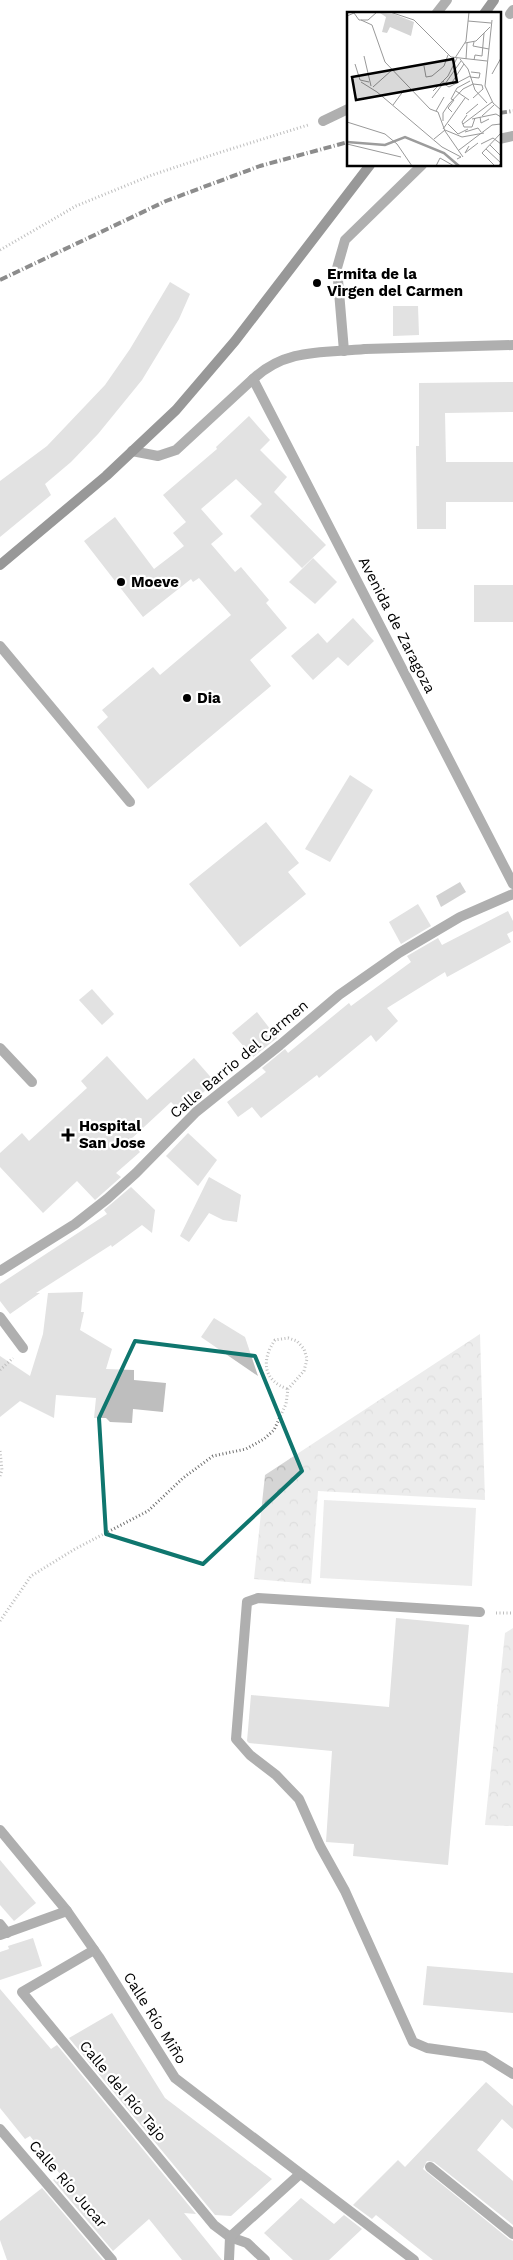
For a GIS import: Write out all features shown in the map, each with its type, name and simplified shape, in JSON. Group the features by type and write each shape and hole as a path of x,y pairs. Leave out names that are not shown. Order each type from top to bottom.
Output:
{"main road":[{"path":"485,12 494,0"},
{"path":"0,565 132,451 176,410 208,374 369,166"}],"street":[{"path":"438,12 447,0"},
{"path":"323,121 347,109"},
{"path":"500,139 513,136"},
{"path":"344,351 337,268 345,240 421,166"},
{"path":"132,451 158,456 176,450 267,366 279,360 300,354 365,349 513,345"},
{"name":"Avenida de Zaragoza","path":"253,379 513,884"},
{"path":"0,646 130,802"},
{"name":"Calle Barrio del Carmen","path":"0,1271 75,1224 107,1199 136,1173 196,1112 280,1046 339,995 399,953 460,917 513,894"},
{"path":"0,1048 32,1082"},
{"path":"0,1317 23,1348"},
{"path":"480,1612 258,1598 247,1602 236,1739 250,1755 276,1775 299,1798 320,1846 346,1891 413,2042 427,2048 484,2056 513,2074"},
{"name":"Calle Río Miño","path":"0,1830 67,1911 175,2078 414,2260"},
{"path":"0,1924 4,1934 67,1911"},
{"name":"Calle del Río Tajo","path":"94,1950 22,1992 214,2225 230,2237 247,2243 266,2260"},
{"name":"Calle Río Jucar","path":"0,2129 112,2260"},
{"path":"430,2167 513,2234"},
{"path":"229,2260 230,2237 300,2174"}],"path":[{"path":"0,250 76,206 135,182 218,152 323,121"},
{"path":"0,1621 31,1576 75,1549 148,1511 184,1478 213,1456 246,1449 264,1439 274,1430 280,1420 288,1389 304,1370 307,1359 298,1341 288,1338 275,1340 267,1352 266,1369 278,1386 288,1389"},
{"path":"0,1451 2,1470 0,1476"}],"highlighted area":[{"path":"135,1341 255,1356 302,1471 203,1564 106,1534 99,1418"}],"green space":[{"path":"480,1334 485,1500 318,1491 311,1584 254,1579 265,1475"},
{"path":"324,1500 476,1508 472,1586 320,1578"},
{"path":"513,1628 513,1826 485,1825 505,1633"}],"shaded area":[{"path":"460,882 466,892 441,907 436,896"}],"building":[{"path":"170,282 190,294 179,319 142,380 98,434 71,462 45,484 51,495 0,537 0,481 47,446 105,385 130,349"},
{"path":"393,306 418,306 419,335 393,336"},
{"path":"513,382 513,412 445,413 446,462 513,462 513,502 446,502 446,529 417,529 416,446 419,446 419,383"},
{"path":"249,416 270,440 260,450 287,477 274,492 326,545 302,568 250,516 262,504 236,479 201,509 223,534 211,544 235,572 241,567 269,600 266,603 287,628 250,660 271,686 148,789 97,727 108,717 102,710 153,667 160,675 231,615 199,578 193,582 191,579 143,617 84,541 115,517 154,569 184,546 173,533 186,522 163,495 217,449 216,447"},
{"path":"313,558 337,582 315,604 289,582"},
{"path":"474,585 513,585 513,622 474,622"},
{"path":"353,618 374,641 348,666 338,657 313,680 291,656 318,633 327,643"},
{"path":"350,775 373,790 330,862 305,849"},
{"path":"266,822 299,863 288,872 306,894 240,947 189,884"},
{"path":"418,904 431,926 401,944 389,922"},
{"path":"508,911 513,921 513,931 507,934 511,942 447,977 445,972 387,1008 398,1021 376,1042 371,1035 319,1078 317,1075 261,1118 252,1107 238,1117 227,1102 266,1072 262,1068 285,1049 288,1053 349,1003 351,1006 411,962 407,956 438,938 442,945"},
{"path":"92,989 114,1014 102,1025 79,1000"},
{"path":"257,1012 277,1038 253,1057 232,1033"},
{"name":"Hospital San Jose","path":"107,1056 147,1100 194,1058 215,1082 181,1112 171,1102 130,1140 140,1152 116,1173 121,1177 95,1200 77,1181 43,1213 0,1167 0,1153 22,1133 29,1141 87,1088 81,1081"},
{"path":"188,1133 217,1160 198,1186 166,1156"},
{"path":"209,1177 241,1195 237,1222 223,1220 209,1213 189,1242 180,1236"},
{"path":"131,1187 155,1210 152,1233 142,1225 112,1247 111,1245 36,1293 40,1293 10,1314 0,1301 0,1284 107,1214 104,1210"},
{"path":"83,1292 81,1312 84,1312 80,1330 112,1349 106,1369 134,1370 134,1380 166,1383 163,1412 133,1409 132,1423 110,1422 106,1418 94,1418 96,1398 56,1395 54,1418 20,1401 0,1417 0,1356 30,1376 43,1334 48,1293"},
{"path":"214,1318 245,1337 258,1376 201,1337"},
{"path":"396,1618 469,1625 448,1865 353,1856 354,1844 326,1842 332,1751 249,1743 247,1741 251,1695 389,1707"},
{"path":"0,1860 36,1903 14,1921 0,1905"},
{"path":"33,1938 42,1966 0,1980 0,1952 9,1949 8,1946"},
{"path":"427,1966 513,1973 513,2013 423,2005"},
{"path":"0,1989 51,2049 57,2045 196,2214 184,2213 222,2260 182,2260 149,2219 113,2251 53,2180 60,2174 30,2136 25,2139 0,2108"},
{"path":"112,2013 165,2098 272,2179 231,2216 215,2215 69,2038"},
{"path":"486,2082 513,2106 513,2129 502,2119 477,2150 513,2181 513,2225 434,2162 427,2161 423,2169 513,2241 513,2260 433,2260 376,2215 372,2219 353,2205 398,2160 405,2167"},
{"path":"42,2188 103,2260 7,2260 0,2240 0,2221"},
{"path":"301,2198 334,2224 344,2215 362,2229 329,2260 293,2260 264,2233"}],"railway":[{"path":"500,113 513,111"},
{"path":"0,280 166,201 260,166 347,142"}],"place":[{"name":"Ermita de la Virgen del Carmen","path":"317,283"},
{"name":"Moeve","path":"121,582"},
{"name":"Dia","path":"187,698"},
{"name":"Hospital San Jose","path":"68,1135"}]}
